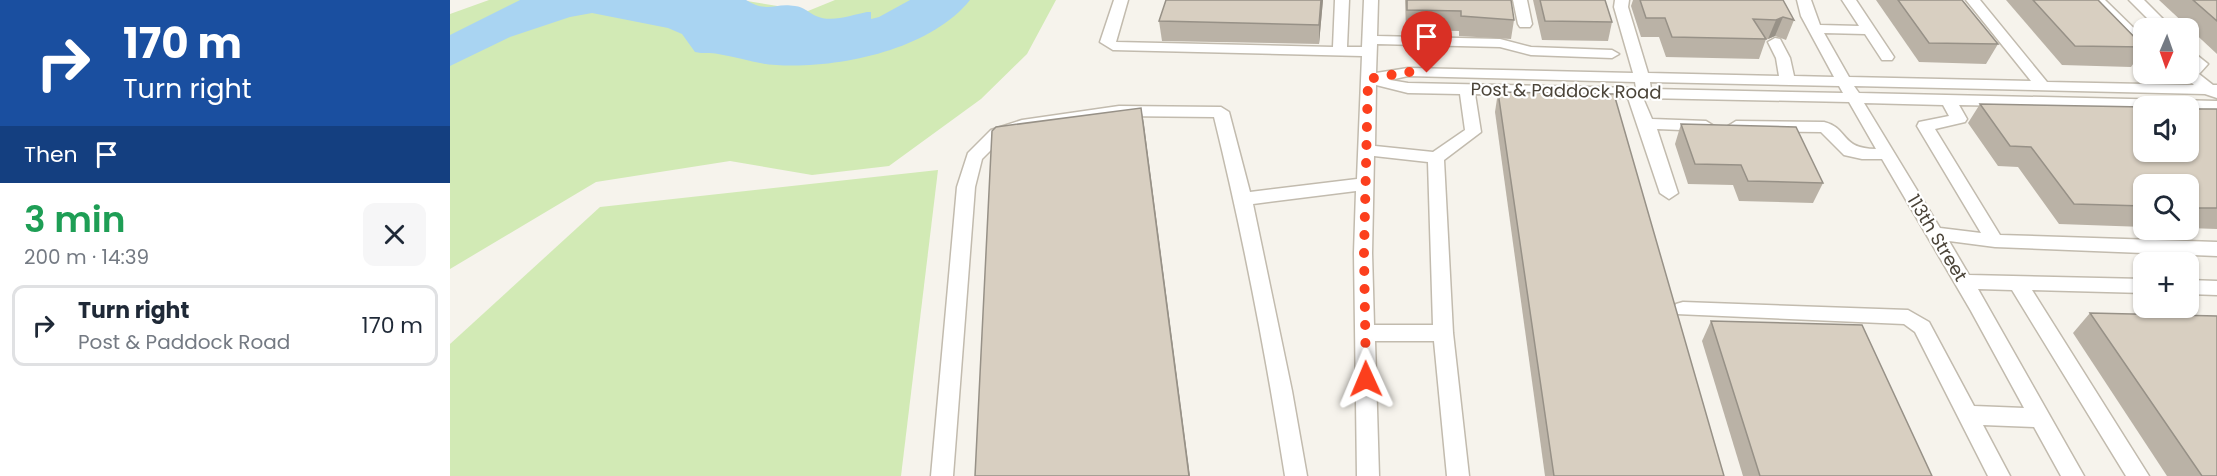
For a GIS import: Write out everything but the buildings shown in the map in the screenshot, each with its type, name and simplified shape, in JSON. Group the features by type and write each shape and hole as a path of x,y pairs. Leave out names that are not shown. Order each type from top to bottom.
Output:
{"street":[{"path":"1121,0 1107,42 1113,46 1340,51 1370,46 1500,43 1525,50 1606,54 1607,76"},
{"path":"1340,51 1342,0"},
{"path":"1368,476 1365,184 1371,0"},
{"path":"1520,0 1525,24"},
{"path":"1622,0 1621,7 1636,50 1642,118 1647,124 1669,193"},
{"name":"113th Street","path":"1804,0 1813,26 1849,90 1963,282 2073,476"},
{"path":"1849,0 1887,57"},
{"path":"1973,0 2043,87"},
{"path":"2097,0 2133,35"},
{"path":"2136,0 2155,18"},
{"path":"1813,26 1867,27"},
{"path":"1775,42 1783,58 1787,81"},
{"path":"1525,50 1530,75"},
{"name":"Post & Paddock Road","path":"1368,79 1408,72 1607,76 1640,87 1787,81 1948,100 2217,106"},
{"name":"Post & Paddock Road","path":"1368,79 1408,88 1467,89 1640,87 1849,90 2043,87 2214,93"},
{"path":"2199,80 2214,93"},
{"path":"1366,150 1436,158 1473,132 1467,89"},
{"path":"1948,100 1959,119 1925,126 1995,241"},
{"path":"942,476 966,188 974,156 997,134 1028,123 1119,111 1221,112 1243,199 1296,476"},
{"path":"1647,124 1824,127 1830,130 1844,148 1858,153 1887,154"},
{"path":"1436,158 1443,333 1458,476"},
{"path":"1243,199 1365,184"},
{"path":"1934,233 1995,241 2217,249"},
{"path":"1963,282 2133,286"},
{"path":"2017,283 2138,476"},
{"path":"2199,287 2217,288"},
{"path":"1683,309 1908,317 1922,327 1999,476"},
{"path":"1365,333 1443,333"},
{"path":"1967,415 2040,418"}],"green space":[{"path":"489,0 741,0 808,11 835,0 1056,0 1027,54 981,99 889,166 812,175 730,161 596,182 450,269 450,14"},
{"path":"938,170 901,476 450,476 450,344 600,207"}],"water":[{"path":"520,0 746,0 766,7 788,5 798,7 828,19 871,12 871,19 910,0 970,0 953,17 932,32 907,44 881,53 827,64 769,64 715,53 695,52 682,34 668,28 592,13 570,17 510,37 450,66 450,35"}],"route":[{"path":"1366,379 1364,253 1368,79 1408,72 1427,73"}]}
